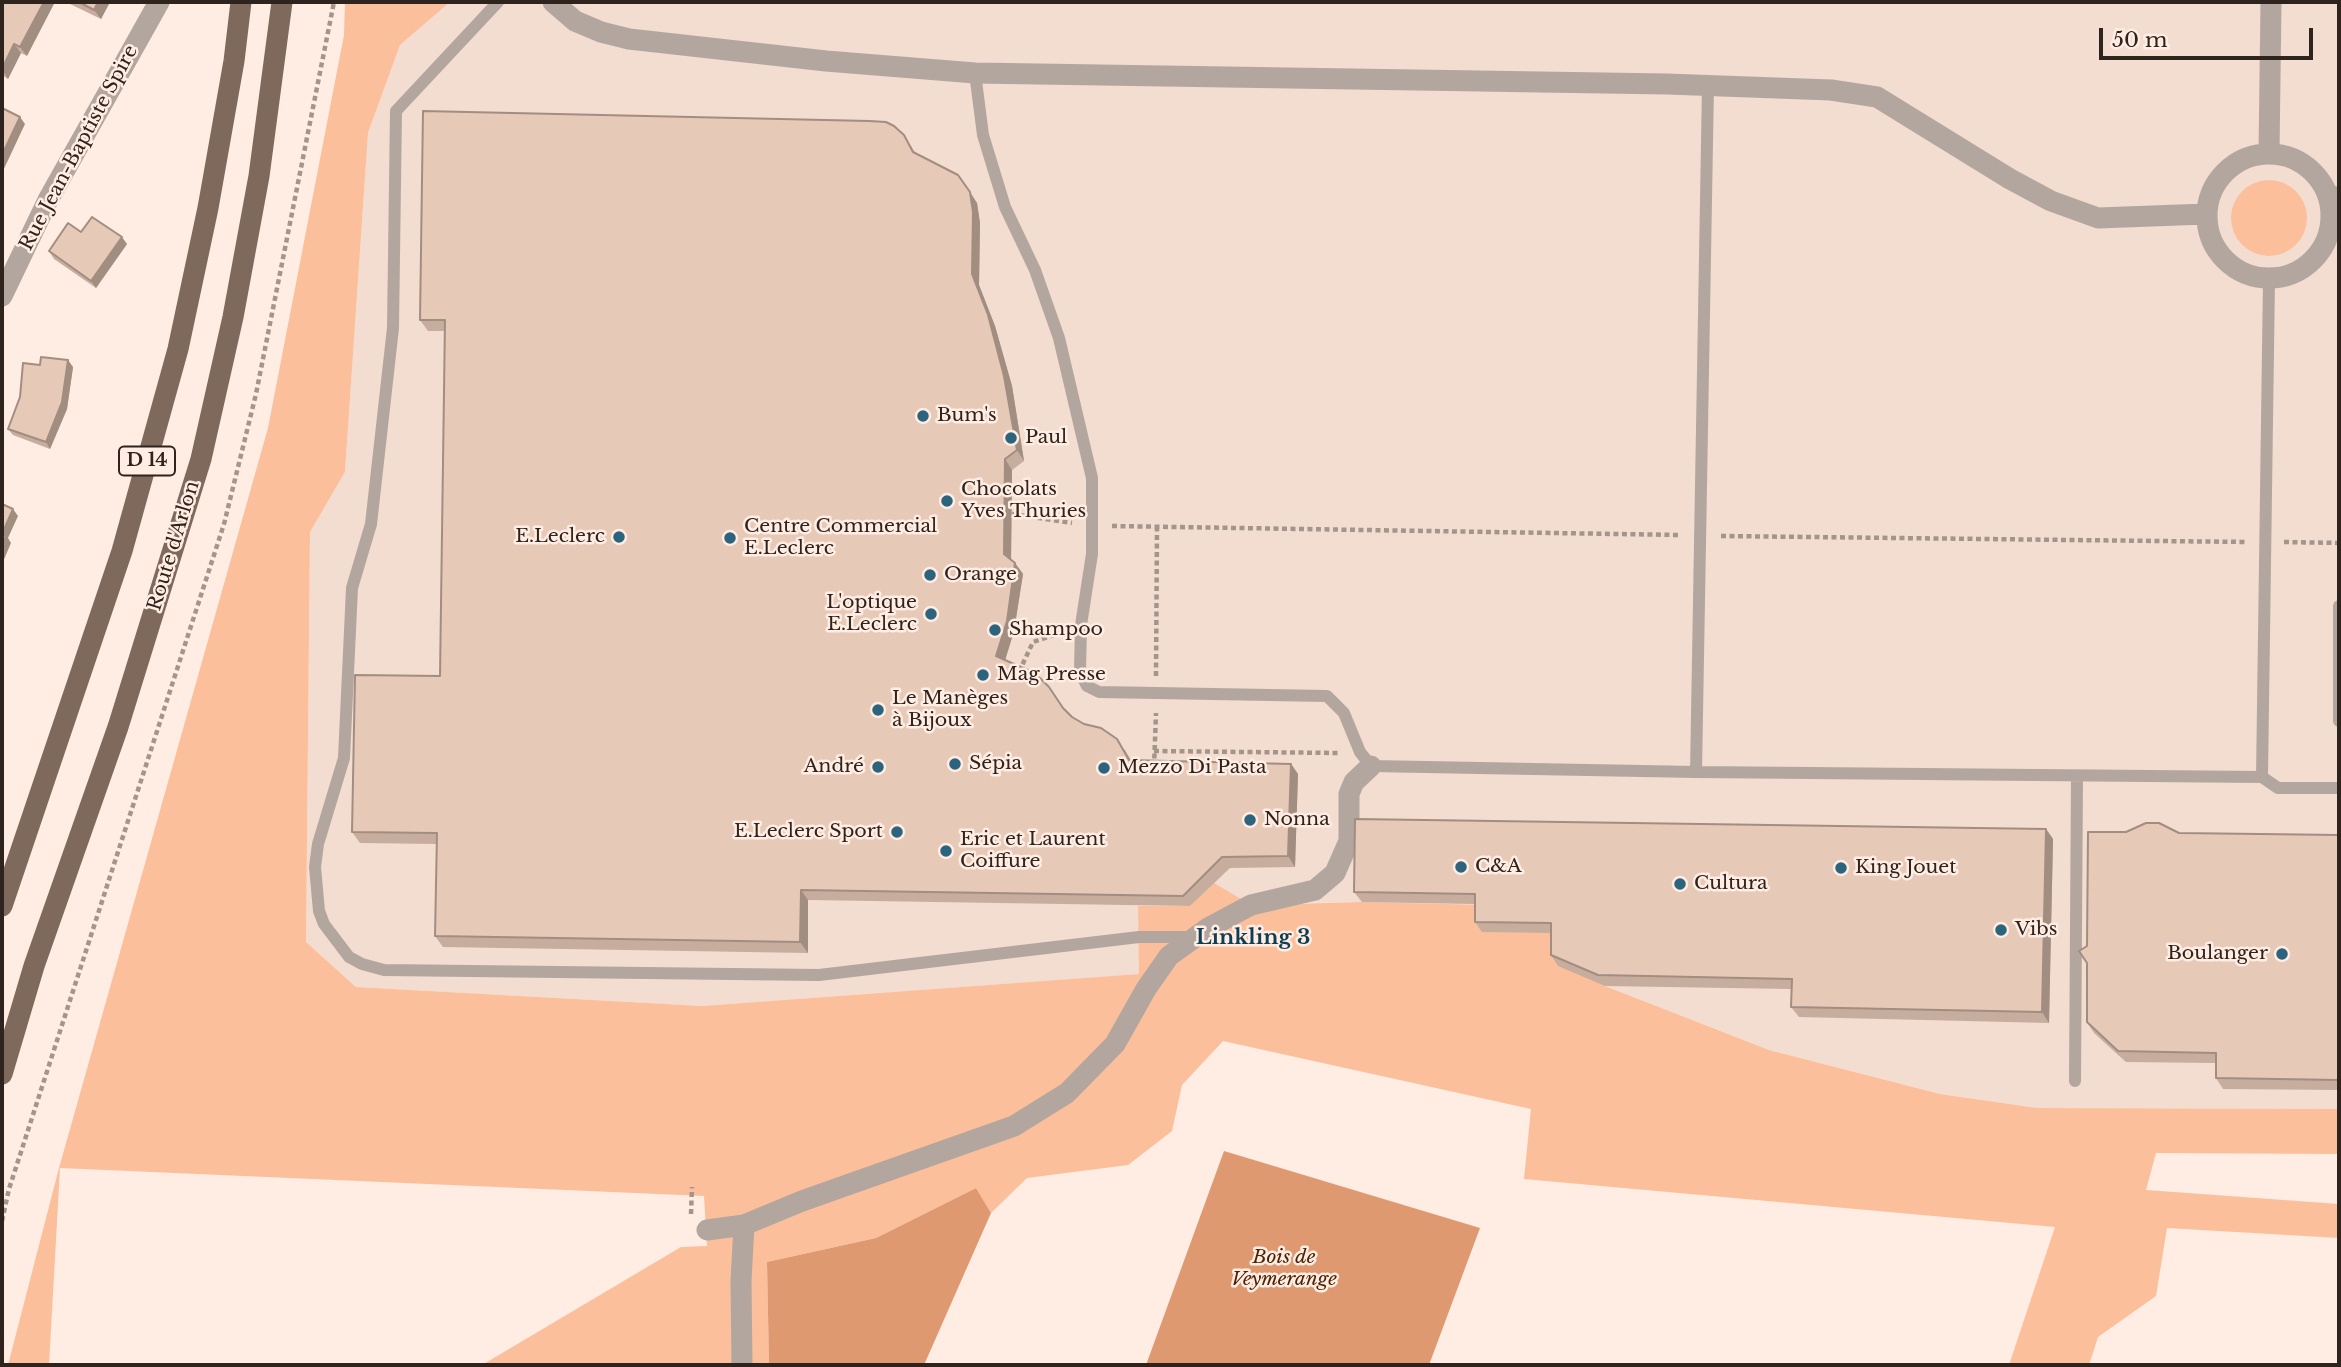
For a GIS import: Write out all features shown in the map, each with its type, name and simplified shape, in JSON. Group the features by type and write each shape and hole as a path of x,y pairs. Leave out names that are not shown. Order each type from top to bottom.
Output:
{"main road":[{"name":"D 14","path":"2,906 122,551 178,349 208,208 234,61 241,2"},
{"name":"Route d'Arlon","path":"2,1074 34,967 118,727 201,459 233,317 259,176 282,2"}],"street":[{"name":"Rue Jean-Baptiste Spire","path":"2,296 48,200 159,2"},
{"path":"553,2 575,21 601,32 629,39 814,60 975,72 1708,85 1831,90 1877,97 2010,179 2051,201 2098,218 2206,214"},
{"path":"2269,153 2271,2"},
{"path":"2253,155 2287,155 2303,163 2333,191 2335,227 2321,251 2308,266 2290,275 2269,279 2249,275 2232,266 2218,252 2209,234 2206,214 2215,183 2225,170 2253,155"},
{"path":"706,1230 744,1225 802,1201 1014,1126 1068,1093 1115,1044 1146,989 1169,956 1195,937 1251,905 1315,890 1335,873 1349,841 1349,794 1366,759"},
{"path":"742,1365 741,1281 744,1225"}],"lane":[{"path":"498,2 396,111 391,341 371,524 352,587 344,758 318,844 315,867 319,911 324,923 349,957 384,970 819,975 1139,937 1195,937"},
{"path":"975,72 983,135 1004,206 1035,270 1059,338 1092,478 1092,554 1081,625 1080,672 1087,686 1099,692 1327,696 1344,713 1366,759 1696,772 2262,777 2278,788 2339,788"},
{"path":"1696,772 1708,85"},
{"path":"2262,777 2269,279"},
{"path":"2339,606 2339,721"},
{"path":"2075,1081 2077,776"}],"path":[{"path":"2,1220 9,1189 224,524 259,381 334,2"},
{"path":"1012,514 1077,523"},
{"path":"1154,771 1157,527"},
{"path":"1012,666 1019,672 1033,642 1081,625"},
{"path":"1154,751 1366,759"},
{"path":"691,1215 692,1187"}],"shaded area":[{"path":"345,2 450,2 400,45 368,133 345,472 310,532 306,942 356,987 702,1006 1139,974 1138,906 1190,906 1214,883 1251,905 1362,902 1483,905 1559,934 1605,986 1769,1050 1940,1094 2037,1108 2339,1109 2339,1154 2156,1153 2146,1190 2339,1204 2339,1238 2167,1228 2156,1296 2098,1337 2089,1365 2009,1365 2055,1227 1524,1179 1531,1109 1223,1041 1182,1085 1172,1131 1128,1165 1027,1178 991,1213 976,1188 876,1238 767,1262 769,1365 482,1365 681,1247 707,1246 704,1196 60,1168 49,1365 8,1365 59,1168 268,428 344,35"},
{"path":"450,2 2339,2 2339,1109 2037,1108 1940,1094 1769,1050 1605,986 1558,966 1558,934 1482,932 1362,902 1138,906 1140,974 702,1006 356,987 306,942 310,532 345,472 368,133 400,45"},
{"path":"2269,180 2284,183 2296,191 2304,203 2307,218 2304,233 2296,245 2284,253 2269,256 2254,253 2242,245 2234,233 2231,218 2234,203 2242,191 2254,183"},
{"name":"Bois de Veymerange","path":"1224,1151 1480,1228 1429,1365 1146,1365"},
{"path":"976,1188 991,1213 924,1365 769,1365 767,1262 876,1238"}],"building":[{"path":"2,2 44,2 20,47 14,44 2,69"},
{"path":"79,2 98,2 94,10"},
{"path":"2,108 20,117 2,155"},
{"name":"Centre Commercial E.Leclerc","path":"423,111 886,122 904,135 913,152 958,175 970,192 973,212 972,274 988,315 1004,376 1017,450 1005,459 1004,554 1015,563 1007,621 996,656 1040,678 1072,717 1084,724 1101,728 1117,739 1129,760 1291,764 1288,856 1222,857 1183,896 801,890 800,942 435,936 437,833 352,832 355,675 440,676 445,320 420,320"},
{"path":"92,217 122,237 91,281 49,251 68,223 81,232"},
{"path":"41,357 68,360 62,402 46,442 8,429 20,397 23,363 40,365"},
{"path":"2,504 13,509 2,534"},
{"path":"1355,819 2046,829 2042,1012 1791,1007 1792,979 1598,975 1551,955 1551,923 1475,922 1475,894 1354,892"},
{"path":"2146,823 2159,823 2179,833 2339,835 2339,1080 2216,1078 2216,1053 2118,1051 2087,1022 2087,963 2079,951 2087,946 2088,832 2126,832"}],"place":[{"name":"Bum's","path":"923,416"},
{"name":"Paul","path":"1011,438"},
{"name":"Chocolats Yves Thuries","path":"947,501"},
{"name":"E.Leclerc","path":"619,537"},
{"name":"Centre Commercial E.Leclerc","path":"730,538"},
{"name":"Orange","path":"930,575"},
{"name":"L'optique E.Leclerc","path":"931,614"},
{"name":"Shampoo","path":"995,630"},
{"name":"Mag Presse","path":"983,675"},
{"name":"Le Manèges à Bijoux","path":"878,710"},
{"name":"Sépia","path":"955,764"},
{"name":"André","path":"878,767"},
{"name":"Mezzo Di Pasta","path":"1104,768"},
{"name":"Nonna","path":"1250,820"},
{"name":"E.Leclerc Sport","path":"897,832"},
{"name":"Eric et Laurent Coiffure","path":"946,851"},
{"name":"C&A","path":"1461,867"},
{"name":"King Jouet","path":"1841,868"},
{"name":"Cultura","path":"1680,884"},
{"name":"Vibs","path":"2001,930"},
{"name":"Boulanger","path":"2282,954"}],"district":[{"name":"Linkling 3","path":"1253,938"}]}
